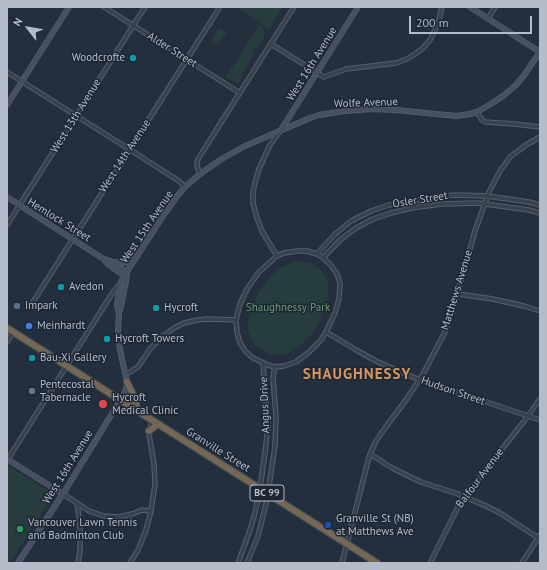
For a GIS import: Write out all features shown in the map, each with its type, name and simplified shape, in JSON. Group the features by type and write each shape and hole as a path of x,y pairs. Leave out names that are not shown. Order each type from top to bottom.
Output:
{"highway":[{"name":"Granville Street","path":"7,328 377,563"},
{"path":"127,382 138,411"},
{"path":"149,431 155,422"}],"street":[{"path":"7,105 69,7"},
{"name":"Alder Street","path":"104,7 240,93"},
{"name":"West 13th Avenue","path":"7,224 145,7"},
{"name":"West 14th Avenue","path":"31,305 220,7"},
{"path":"200,174 197,166 198,159 294,7"},
{"name":"West 16th Avenue","path":"281,130 358,7"},
{"path":"271,44 317,73 326,77 346,70 396,63 407,60 422,49 430,40 438,24 442,7"},
{"path":"470,7 540,52 525,74 510,90 477,112 485,122 540,127"},
{"path":"488,19 495,7"},
{"path":"7,72 130,149 179,181 185,187"},
{"name":"Wolfe Avenue","path":"200,174 220,160 245,146 319,115 372,109 451,116 477,112"},
{"path":"277,256 262,232 256,218 253,203 253,192 259,169 270,145 281,130"},
{"name":"Matthews Avenue","path":"342,563 370,454 384,428 420,379 444,334 458,294 487,196 500,171 510,157 540,137"},
{"name":"West 15th Avenue","path":"7,459 163,216 185,187 200,174"},
{"name":"Osler Street","path":"317,254 334,235 351,221 371,211 389,205 441,196 457,195 487,196 540,205"},
{"name":"Hemlock Street","path":"7,197 126,275"},
{"name":"Osler Street","path":"323,258 340,240 356,228 373,219 411,208 442,204 469,203 529,210 540,213"},
{"path":"297,251 307,251 317,254 330,264 337,274 340,283 339,299 335,313 326,332 310,352 296,362 275,367 263,364 246,352 240,343 237,332 236,320 240,304 247,289 259,272 277,256 284,253 297,251"},
{"name":"Hemlock Street","path":"102,258 110,261 126,275"},
{"path":"110,261 124,263 136,258"},
{"path":"126,275 119,313 119,340 127,382"},
{"path":"119,313 117,306 120,284"},
{"path":"458,294 494,299 540,310"},
{"path":"125,374 138,367 147,353 162,337 184,323 208,319 236,320"},
{"path":"7,342 13,332"},
{"name":"Hudson Street","path":"326,332 364,354 420,379 540,420"},
{"name":"Angus Drive","path":"238,563 249,533 260,489 265,453 268,426 263,364"},
{"name":"Angus Drive","path":"247,563 258,536 268,494 276,417 273,376 275,367"},
{"name":"West 16th Avenue","path":"18,563 121,401 126,391 127,382"},
{"name":"Balfour Avenue","path":"430,563 464,496 540,399"},
{"path":"130,563 142,540 151,511 155,484 154,464 149,431"},
{"path":"370,454 394,469 421,482 464,496 486,506 500,513 539,538 522,563"},
{"path":"7,459 77,503 104,516 119,517 142,510 151,511"},
{"path":"77,503 80,525 80,551 78,563"}],"green space":[{"path":"236,7 283,7 269,29"},
{"path":"260,24 265,33 263,39 255,49 253,56 241,75 243,76 238,84 225,77"},
{"path":"218,28 227,32 217,45 211,41"},
{"name":"Shaughnessy Park","path":"296,261 311,263 322,271 327,279 329,288 327,302 320,321 313,333 303,343 289,353 281,355 267,353 258,348 251,340 248,330 248,320 258,293 267,281 277,270"},
{"path":"363,367 376,375 372,380 359,373"},
{"name":"Vancouver Lawn Tennis and Badminton Club","path":"7,465 54,494 10,563 7,563"}],"place":[{"name":"Woodcrofte","path":"133,58"},
{"name":"Avedon","path":"61,287"},
{"name":"Impark","path":"17,306"},
{"name":"Hycroft","path":"156,308"},
{"name":"Meinhardt","path":"29,326"},
{"name":"Hycroft Towers","path":"107,339"},
{"name":"Bau-Xi Gallery","path":"32,358"},
{"name":"Pentecostal Tabernacle","path":"32,391"},
{"name":"Hycroft Medical Clinic","path":"103,404"},
{"name":"Granville St (NB) at Matthews Ave","path":"328,525"},
{"name":"Vancouver Lawn Tennis and Badminton Club","path":"20,529"}],"district":[{"name":"SHAUGHNESSY","path":"357,375"}]}
